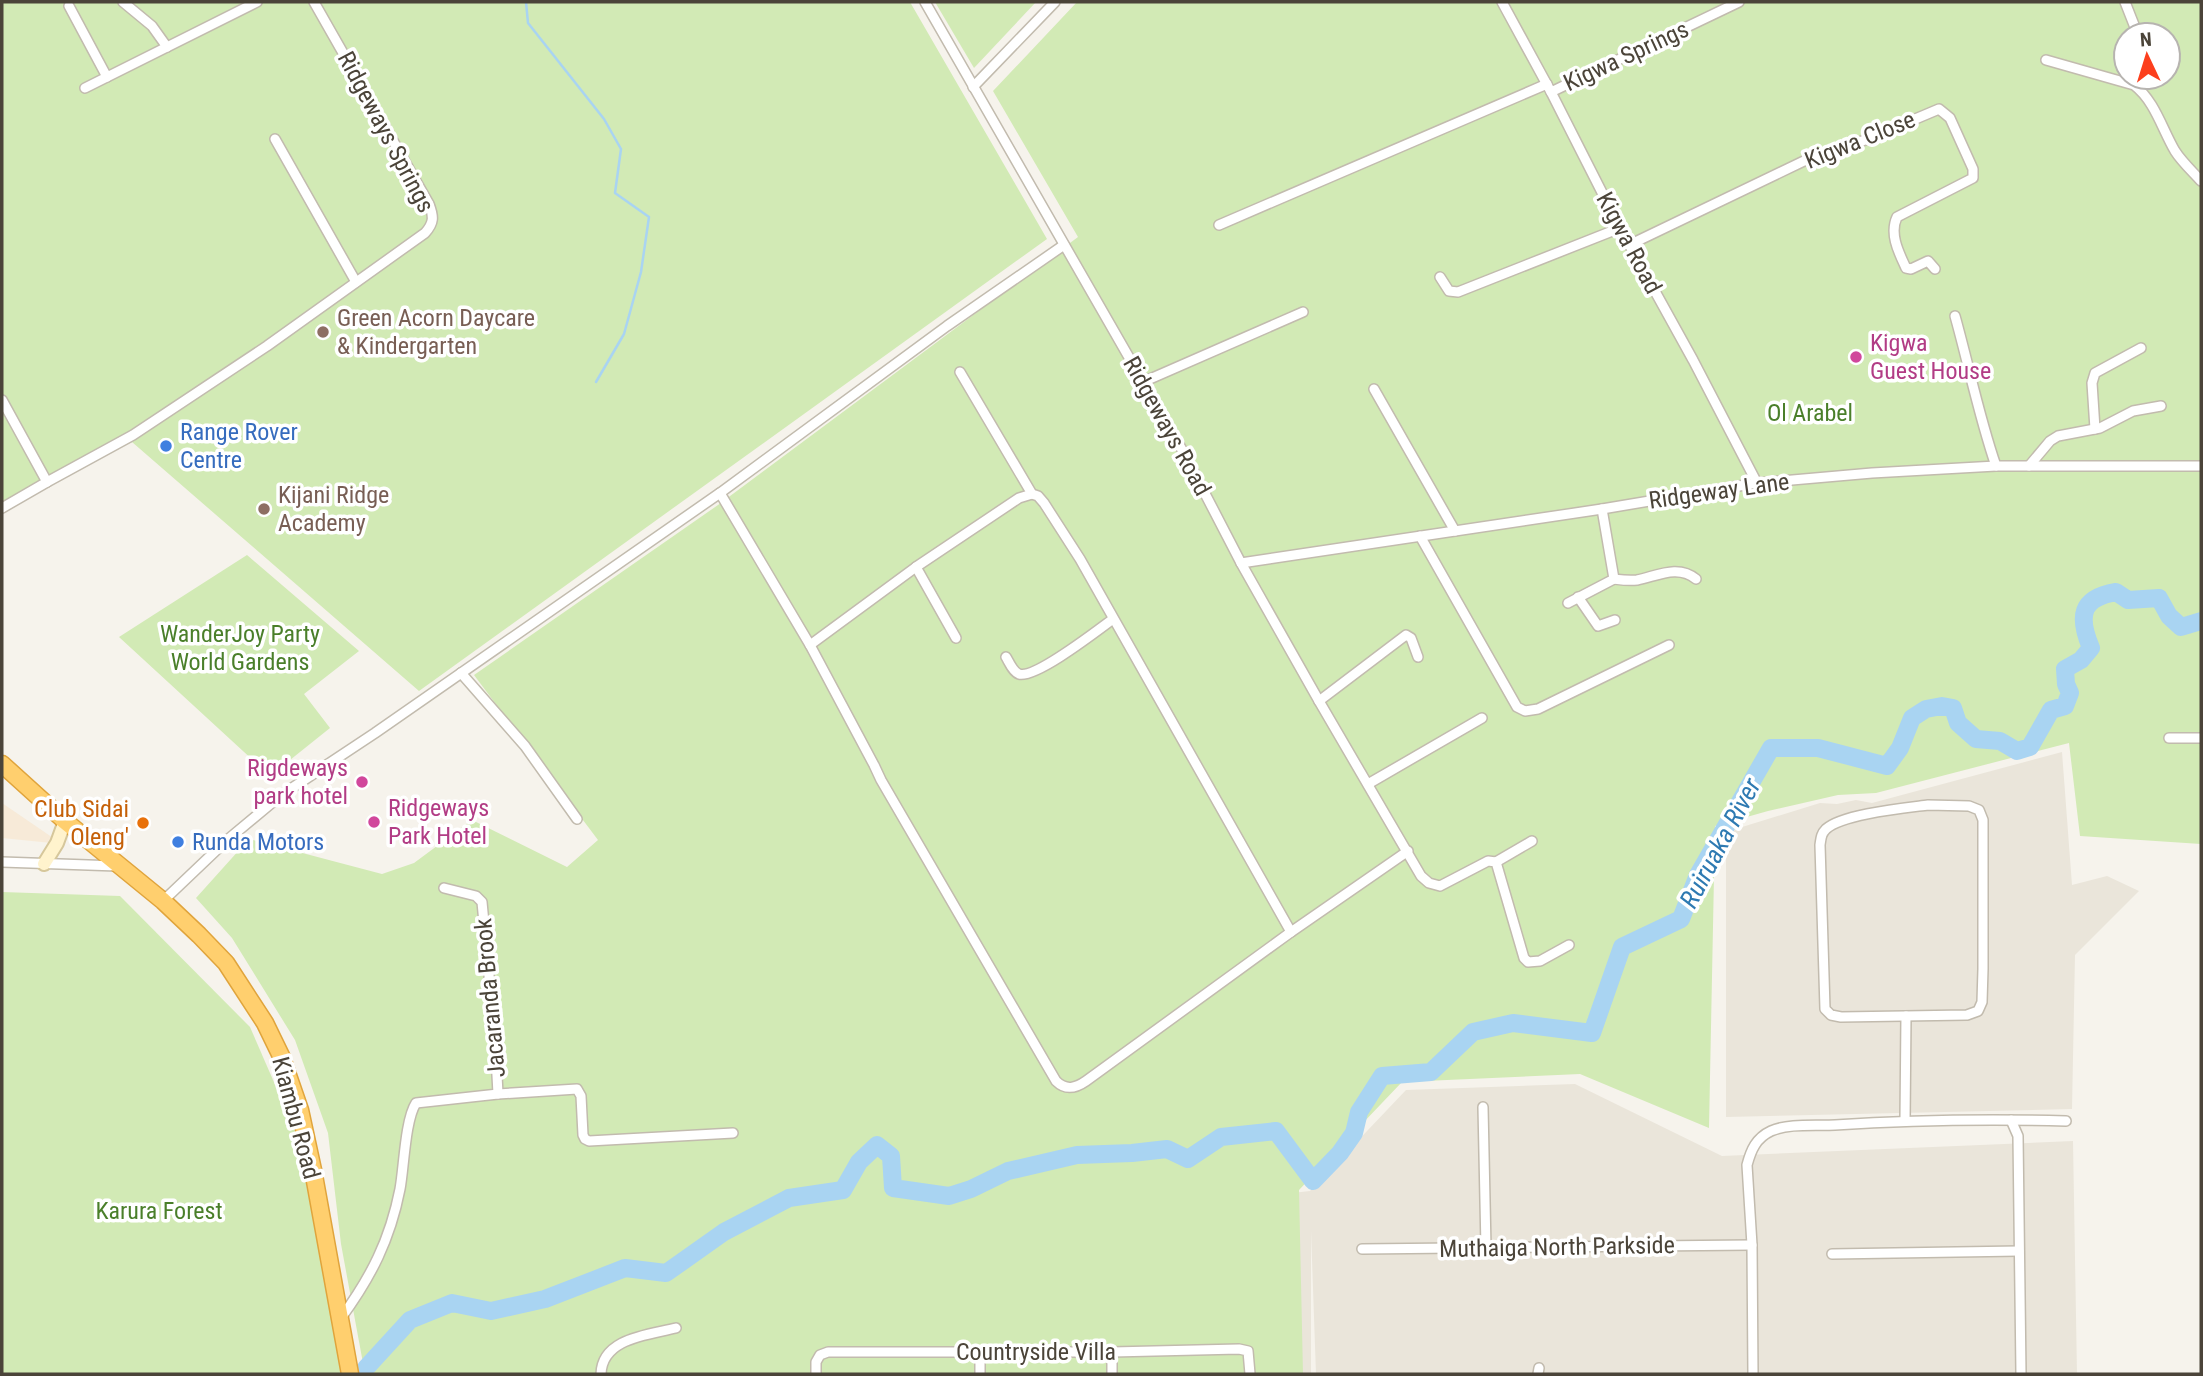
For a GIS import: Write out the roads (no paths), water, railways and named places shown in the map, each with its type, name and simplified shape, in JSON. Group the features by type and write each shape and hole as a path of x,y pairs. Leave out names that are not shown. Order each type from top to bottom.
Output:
{"highway":[{"name":"Kiambu Road","path":"2,764 65,821 163,901 226,963 265,1023 290,1079 305,1131 350,1374"}],"main road":[{"path":"44,864 57,844 65,821"}],"street":[{"path":"123,2 152,26 167,47"},
{"path":"85,88 257,2"},
{"name":"Ridgeways Springs","path":"2,508 134,435 267,346 431,227 433,215 314,2"},
{"name":"Ridgeways Road","path":"925,2 1185,455 1241,564 1421,876 1429,883 1440,886 1488,861 1496,862"},
{"path":"973,87 1055,2"},
{"name":"Kigwa Road","path":"1502,2 1756,484"},
{"name":"Kigwa Springs","path":"1219,225 1549,88 1739,2"},
{"path":"2125,2 2132,21"},
{"path":"69,6 107,77"},
{"path":"2046,60 2134,85 2142,91 2177,155 2201,181"},
{"name":"Kigwa Close","path":"1629,245 1806,160 1868,139 1939,109 1950,118 1973,169 1973,178 1897,218 1894,223 1896,245 1906,268 1911,269 1928,261 1935,269"},
{"path":"275,139 356,282"},
{"path":"1440,276 1449,291 1458,292 1620,228"},
{"path":"163,901 226,841 270,804 720,493 947,326 1063,245"},
{"path":"1143,382 1303,312"},
{"path":"1955,316 1984,431 1996,466"},
{"path":"2095,429 2092,383 2095,373 2141,348"},
{"path":"960,372 1032,494"},
{"path":"1374,389 1455,531"},
{"path":"2,400 47,482"},
{"path":"2029,466 2054,438 2095,429 2133,411 2161,406"},
{"name":"Ridgeway Lane","path":"1241,564 1756,484 1872,473 1996,466 2201,467"},
{"path":"720,493 810,645 881,780 1060,1085 1071,1088 1086,1081 1408,851"},
{"path":"810,645 916,567 1019,498 1032,494 1038,496 1080,559 1291,932"},
{"path":"1602,509 1614,579"},
{"path":"1420,536 1517,707 1525,711 1538,709 1669,645"},
{"path":"916,567 956,638"},
{"path":"1568,603 1614,579 1633,580 1678,571 1691,574 1696,579"},
{"path":"1578,597 1598,626 1615,620"},
{"path":"1006,657 1019,674 1028,674 1043,667 1113,619"},
{"path":"1319,701 1406,635 1411,638 1418,657"},
{"path":"461,673 526,746 577,819"},
{"path":"1368,784 1482,718"},
{"path":"2169,738 2201,738"},
{"path":"1928,804 1969,806 1979,810 1983,820 1982,1002 1978,1011 1967,1015 1906,1016 1841,1017 1831,1015 1825,1009 1820,845 1822,832 1833,824 1869,814 1928,804"},
{"path":"1532,841 1496,862 1524,958 1528,962 1541,961 1569,945"},
{"path":"2,862 118,866"},
{"name":"Jacaranda Brook","path":"444,888 476,896 482,902 498,1094"},
{"path":"1905,1121 1906,1016"},
{"name":"Jacaranda Brook","path":"340,1319 375,1267 386,1238 399,1192 411,1116 416,1103 498,1094 577,1090 581,1096 583,1135 589,1141 733,1133"},
{"path":"1483,1107 1486,1248"},
{"path":"2011,1120 2018,1136 2021,1374"},
{"path":"1753,1374 1752,1245 1747,1165 1750,1153 1760,1139 1778,1128 1905,1121 2066,1121"},
{"name":"Muthaiga North Parkside","path":"1362,1249 1752,1245"},
{"path":"1832,1254 2019,1251"},
{"path":"601,1374 601,1364 608,1351 618,1344 676,1328"},
{"name":"Countryside Villa","path":"816,1374 816,1362 824,1353 1244,1349 1250,1356 1250,1374"},
{"path":"979,1374 980,1352"},
{"path":"1111,1374 1112,1352"}],"waterway":[{"path":"526,2 528,23 604,119 621,149 615,193 649,217 641,272 624,334 596,382"},
{"name":"Ruiruaka River","path":"366,1368 410,1320 452,1303 491,1311 545,1299 625,1268 666,1273 724,1232 789,1198 843,1190 859,1162 877,1145 891,1156 893,1188 949,1196 971,1189 1008,1171 1077,1155 1167,1149 1188,1159 1221,1137 1276,1131 1313,1181 1340,1153 1354,1133 1359,1112 1382,1076 1431,1072 1473,1032 1513,1023 1592,1033 1622,947 1681,919 1698,875 1771,748 1818,748 1887,766 1900,748 1912,718 1926,709 1942,706 1953,708 1958,723 1976,739 2000,741 2017,751 2030,747 2051,710 2065,706 2070,693 2065,669 2081,660 2091,648 2084,618 2089,604 2095,599 2116,592 2128,600 2159,598 2169,616 2181,627 2201,621"}],"place":[{"name":"Green Acorn Daycare & Kindergarten","path":"323,332"},
{"name":"Kigwa Guest House","path":"1856,357"},
{"name":"Range Rover Centre","path":"166,446"},
{"name":"Kijani Ridge Academy","path":"264,509"},
{"name":"Rigdeways park hotel","path":"362,782"},
{"name":"Ridgeways Park Hotel","path":"374,822"},
{"name":"Club Sidai Oleng'","path":"143,823"},
{"name":"Runda Motors","path":"178,842"}],"park label":[{"name":"Ol Arabel","path":"1810,413"},
{"name":"WanderJoy Party World Gardens","path":"240,648"},
{"name":"Karura Forest","path":"159,1211"}]}
